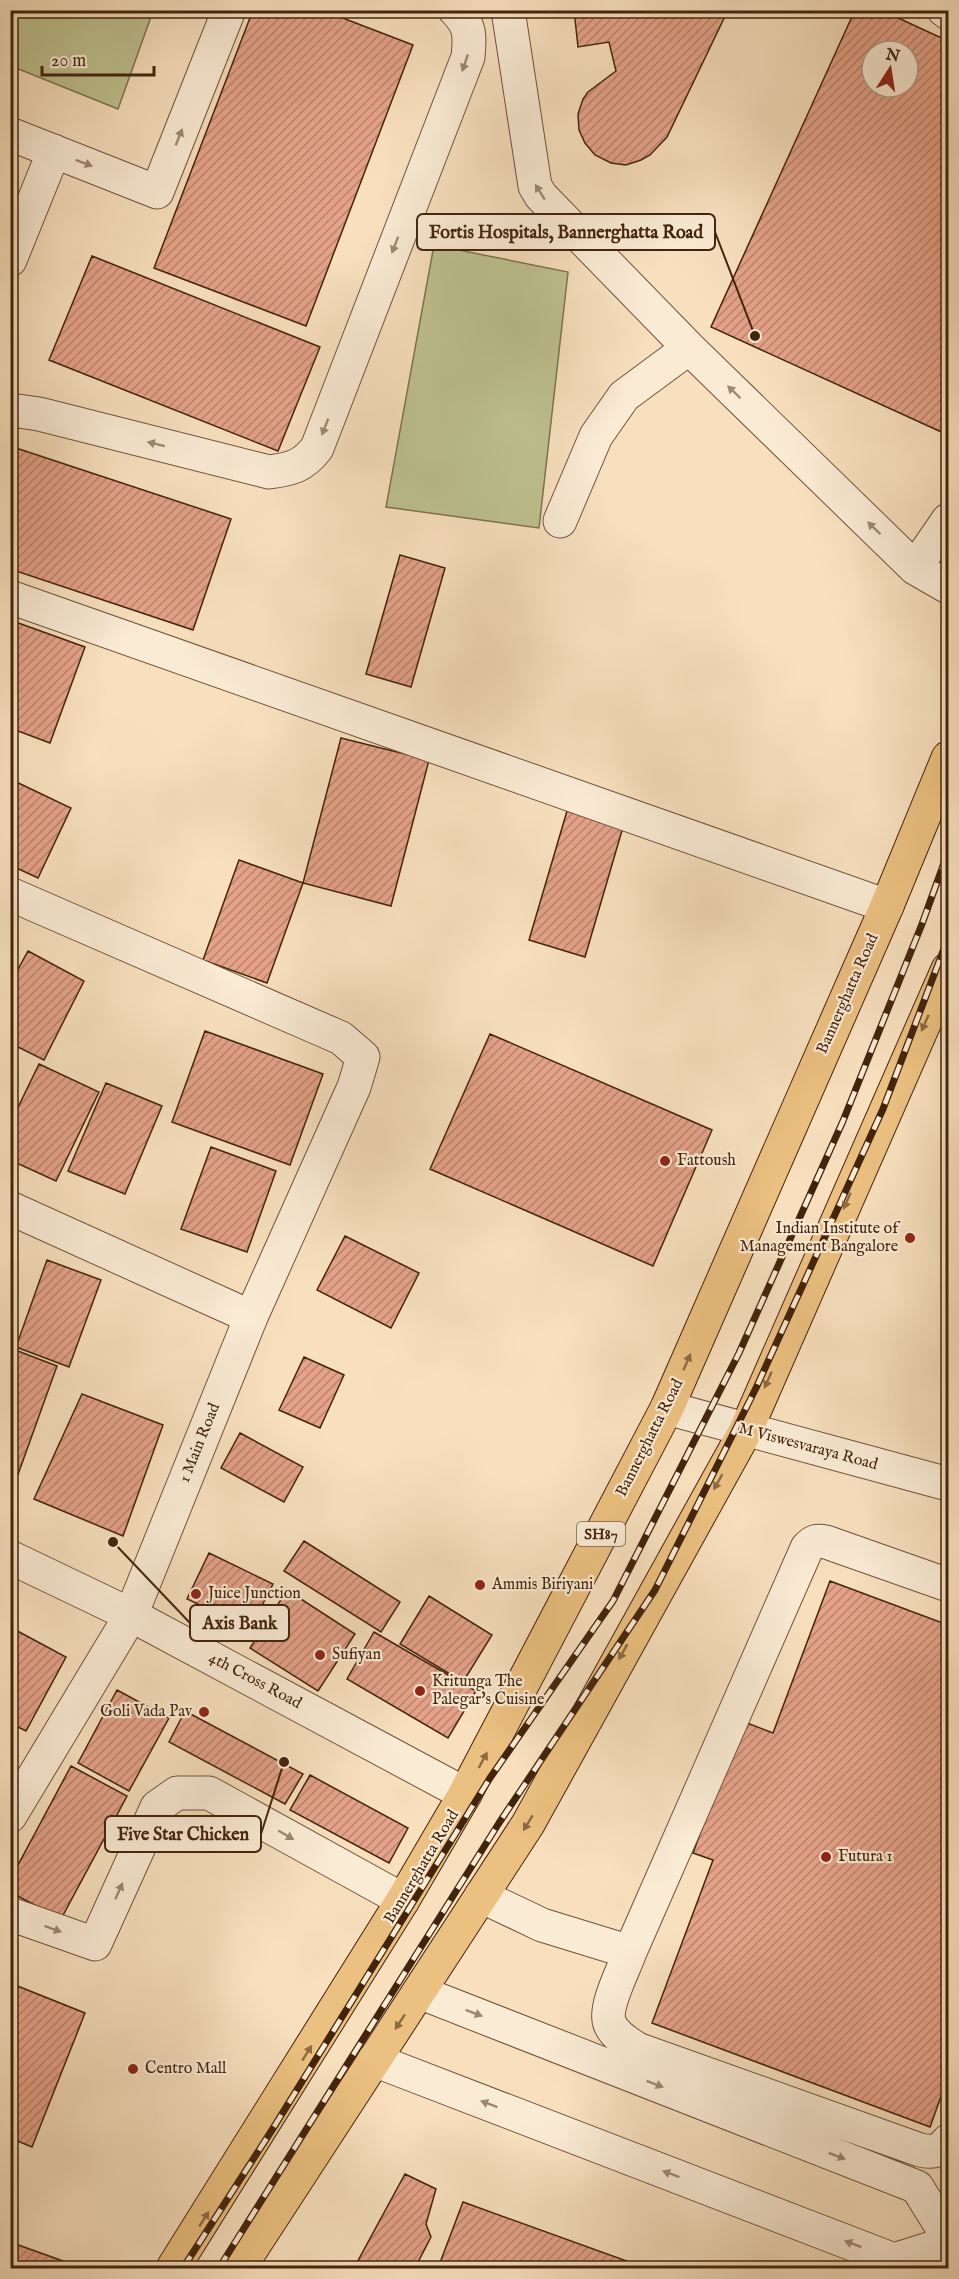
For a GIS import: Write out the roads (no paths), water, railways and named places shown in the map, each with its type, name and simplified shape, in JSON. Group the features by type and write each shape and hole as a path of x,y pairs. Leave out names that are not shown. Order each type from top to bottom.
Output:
{"main road":[{"name":"Bannerghatta Road","path":"173,2268 403,1900 465,1794 667,1408 948,759"},
{"path":"239,2268 528,1824 746,1430 948,969"}],"street":[{"path":"10,134 157,192 229,10"},
{"path":"10,413 18,411 39,414 269,472 288,470 307,461 317,448 468,57 470,36 464,20 455,10"},
{"path":"508,10 535,186 540,196 689,348 915,568 948,587"},
{"path":"944,10 948,13"},
{"path":"10,260 54,152"},
{"path":"560,521 596,436 624,396 689,348"},
{"path":"915,568 948,520"},
{"path":"10,597 886,906"},
{"name":"1 Main Road","path":"10,894 341,1038 363,1057 354,1087 251,1317 131,1615 10,1816"},
{"path":"10,1208 251,1317"},
{"name":"M Viswesvaraya Road","path":"667,1408 948,1484"},
{"path":"948,1585 826,1542 818,1540 812,1542 802,1559 630,1952 609,2009 609,2023 618,2036 637,2049 920,2151 931,2153 942,2149 948,2141"},
{"name":"4th Cross Road","path":"10,1557 131,1615 465,1794"},
{"path":"10,1914 95,1944 157,1807 177,1793 209,1792 403,1900"},
{"path":"481,1896 542,1924 630,1952"},
{"path":"419,1992 917,2187 948,2237"},
{"path":"374,2060 894,2260 948,2244"}],"railway":[{"path":"183,2268 272,2130 490,1778 613,1601 739,1353 843,1121 922,924 948,852"},
{"path":"219,2268 499,1823 655,1590 756,1388 883,1109 948,938"}],"place":[{"name":"Fortis Hospitals, Bannerghatta Road","path":"755,336"},
{"name":"Fattoush","path":"665,1161"},
{"name":"Indian Institute of Management Bangalore","path":"910,1238"},
{"name":"Axis Bank","path":"113,1542"},
{"name":"Ammis Biriyani","path":"480,1585"},
{"name":"Juice Junction","path":"196,1594"},
{"name":"Sufiyan","path":"320,1655"},
{"name":"Kritunga The Palegar's Cuisine","path":"420,1691"},
{"name":"Goli Vada Pav","path":"204,1712"},
{"name":"Five Star Chicken","path":"284,1762"},
{"name":"Futura 1","path":"826,1857"},
{"name":"Centro Mall","path":"133,2069"}]}
